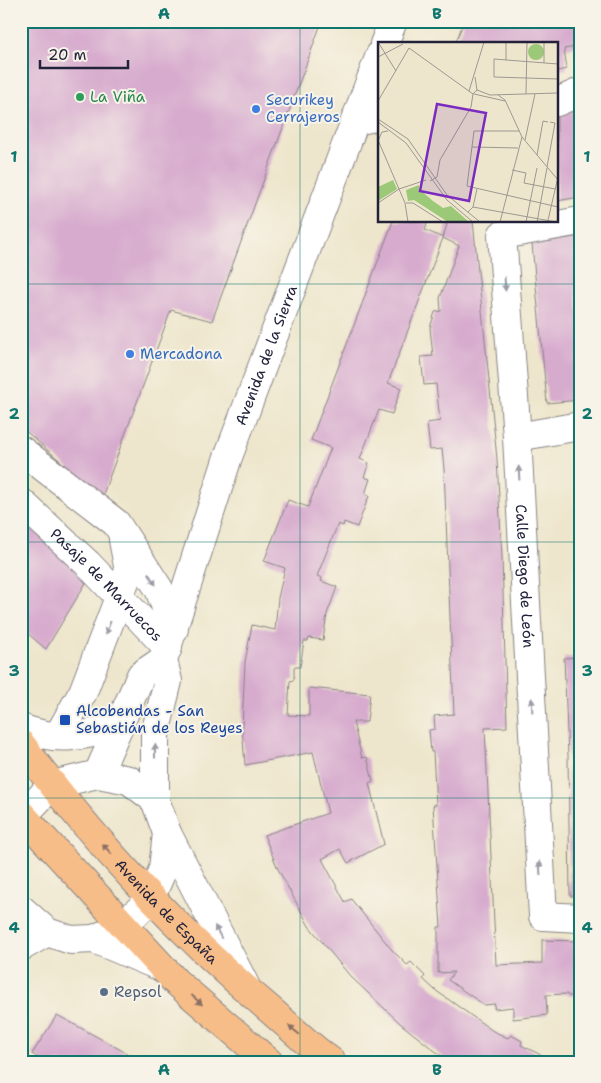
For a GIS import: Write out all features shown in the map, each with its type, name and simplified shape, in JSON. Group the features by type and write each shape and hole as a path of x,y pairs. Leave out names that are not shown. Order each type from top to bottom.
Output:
{"main road":[{"name":"Avenida de España","path":"21,744 52,785 150,899 248,991 332,1062"},
{"path":"22,816 162,967 212,1014 269,1062"}],"street":[{"path":"385,42 393,21"},
{"name":"Avenida de la Sierra","path":"155,800 155,734 168,681 168,645 228,457 367,118 378,65"},
{"path":"558,102 580,92"},
{"name":"Calle Diego de León","path":"580,221 502,236 517,437 543,916 580,918"},
{"path":"517,437 580,426"},
{"path":"21,450 119,527 159,590 168,645 141,674 98,774"},
{"name":"Pasaje de Marruecos","path":"21,502 88,564 168,645"},
{"path":"58,736 83,692 129,571 119,527"},
{"path":"21,728 39,735 88,736 120,725"},
{"path":"22,816 52,785 98,774 129,780 155,800 167,833 248,991"},
{"path":"21,910 47,932 71,940 94,939 123,926 150,899 163,869 167,833"},
{"path":"21,947 47,932"},
{"path":"94,939 162,967"}],"building":[{"name":"La Viña","path":"21,21 322,21 212,321 171,310 102,497 21,427"},
{"path":"464,21 580,21 580,46 564,49 567,69 558,71 558,42 456,42"},
{"path":"580,109 580,197 558,201 558,113"},
{"path":"393,222 428,222 425,230 443,238 388,383 401,388 392,414 379,410 360,459 369,463 364,477 370,479 365,494 369,496 357,527 344,522 343,526 338,524 317,576 322,578 321,581 337,587 327,614 323,640 309,638 308,641 304,641 300,667 294,667 294,680 290,681 288,715 309,716 309,688 370,694 367,722 353,722 362,758 367,757 373,781 369,783 384,844 348,863 340,849 322,859 345,902 351,899 392,950 407,965 411,962 425,976 423,979 435,990 493,1031 508,1038 511,1035 522,1041 521,1045 555,1062 449,1062 401,1024 350,976 309,926 278,869 264,835 328,813 313,752 245,765 242,727 245,662 252,625 275,630 278,598 285,568 264,561 288,500 308,507 331,448 311,440"},
{"path":"443,222 473,222 497,459 507,727 485,728 496,965 542,963 542,940 580,941 580,996 568,996 567,994 546,995 547,1015 513,1019 513,1007 494,1009 495,1004 484,1005 448,980 454,972 438,973 438,927 441,927 433,805 436,805 433,752 431,752 429,730 435,729 434,716 454,714 444,469 442,449 430,450 427,423 440,421 436,384 424,385 421,357 433,356 430,328 435,312 441,311 440,298 459,246 443,238 447,224"},
{"path":"580,236 580,286 575,286 580,325 580,400 547,403 532,244"},
{"path":"21,510 90,576 46,649 21,628"},
{"path":"580,657 580,896 570,896 568,756 564,658"},
{"path":"57,1015 143,1062 45,1062 32,1054"}],"place":[{"name":"La Viña","path":"80,97"},
{"name":"Securikey Cerrajeros","path":"256,109"},
{"name":"Mercadona","path":"130,354"},
{"name":"Alcobendas - San Sebastián de los Reyes","path":"65,720"},
{"name":"Repsol","path":"104,992"}]}
